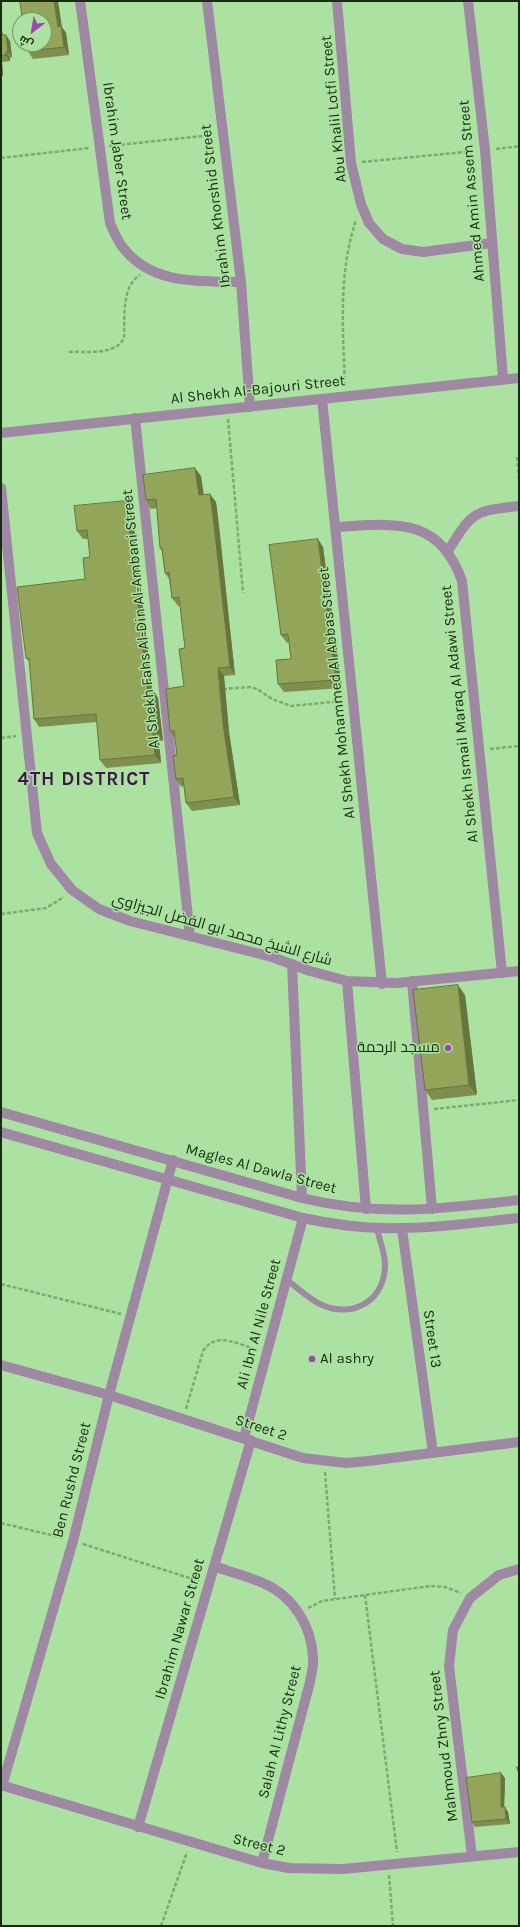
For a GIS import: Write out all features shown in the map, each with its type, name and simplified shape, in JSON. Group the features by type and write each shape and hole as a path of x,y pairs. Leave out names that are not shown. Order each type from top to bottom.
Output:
{"street":[{"name":"Ibrahim Jaber Street","path":"80,1 110,223 125,250 148,270 184,281 241,282"},
{"name":"Ibrahim Khorshid Street","path":"207,1 241,282 250,407"},
{"name":"Abu Khalil Lotfi Street","path":"337,1 351,163 361,204 369,223 383,239 402,249 423,252 492,243"},
{"name":"Ahmed Amin Assem Street","path":"468,1 485,150 503,379"},
{"name":"Al Shekh Al-Bajouri Street","path":"1,433 519,378"},
{"name":"Al Shekh Mohammed Al Abbas Street","path":"322,399 382,984"},
{"name":"Al Shekh Fahs Al-Din Al-Ambani Street","path":"134,418 190,936"},
{"name":"شارع الشيخ محمد ابو الفضل الجيزاوي","path":"1,488 37,833 51,864 72,890 99,909 130,921 292,964 322,975 347,981 382,984 519,971"},
{"path":"448,551 470,518 482,511 519,506"},
{"name":"Al Shekh Ismail Maraq Al Adawi Street","path":"335,527 393,524 414,528 432,537 448,551 456,565 462,581 502,973"},
{"path":"292,964 302,1198"},
{"path":"347,981 366,1209"},
{"path":"412,981 423,1111 436,1209 443,1226"},
{"name":"Magles Al Dawla Street","path":"1,1112 302,1198 344,1207 366,1209 436,1209 519,1200"},
{"path":"1,1132 303,1218 340,1225 377,1228 402,1228 443,1226 519,1218"},
{"name":"Ben Rushd Street","path":"2,1786 73,1541 109,1395 173,1160"},
{"name":"Ali Ibn Al Nile Street","path":"247,1439 267,1353 303,1218"},
{"name":"Street 13","path":"402,1228 433,1453"},
{"name":"Street 2","path":"1,1365 109,1395 303,1458 324,1462 368,1462 519,1442"},
{"name":"Ibrahim Nawar Street","path":"138,1826 214,1566 247,1439"},
{"name":"Salah Al Lithy Street","path":"214,1566 264,1583 285,1596 300,1614 310,1635 314,1659 310,1682 262,1863"},
{"name":"Mahmoud Zhny Street","path":"472,1856 449,1666 453,1630 470,1598 499,1575 519,1570"},
{"name":"Street 2","path":"2,1786 262,1863 289,1868 316,1870 519,1852"}],"lane":[{"path":"287,1280 321,1305 344,1311 366,1305 381,1287 385,1264 377,1228"}],"path":[{"path":"351,163 519,146"},
{"path":"345,396 343,306 344,271 350,237 361,204"},
{"path":"69,352 113,350 121,343 124,338 126,298 129,288 134,278 148,270"},
{"path":"227,409 243,593"},
{"path":"517,458 519,480"},
{"path":"219,689 250,687 257,689 272,699 291,706 353,700"},
{"path":"480,751 519,746"},
{"path":"1,914 46,908 60,901 72,890"},
{"path":"423,1111 519,1100"},
{"path":"1,1284 131,1316"},
{"path":"183,1418 203,1351 208,1344 215,1340 223,1340 267,1353"},
{"path":"324,1462 335,1599"},
{"path":"1,1523 73,1541 208,1584"},
{"path":"300,1614 316,1603 430,1586 445,1587 458,1591 470,1598"},
{"path":"365,1595 393,1864 393,1926"},
{"path":"161,1926 190,1842"}],"building":[{"path":"20,1 54,1 58,27 61,26 64,47 52,48 52,12 22,12"},
{"path":"1,35 6,35 8,51 6,52 6,55 1,56"},
{"path":"195,468 199,495 210,494 213,516 230,667 218,668 223,724 234,797 186,803 183,778 176,779 173,756 177,755 174,731 170,731 166,689 184,686 179,649 185,648 179,597 172,598 169,572 165,573 162,548 160,548 156,499 146,500 143,475"},
{"path":"126,501 148,691 153,690 157,733 153,733 155,755 100,760 96,714 34,719 29,658 26,658 17,587 85,579 83,558 90,557 87,530 77,531 74,506"},
{"path":"318,539 336,680 278,684 276,660 291,659 288,634 281,635 269,545"},
{"name":"مسجد الرحمة","path":"458,985 469,1085 425,1090 413,990"},
{"path":"501,1773 501,1807 505,1807 506,1819 472,1822 466,1778"}],"place":[{"name":"مسجد الرحمة","path":"448,1048"},
{"name":"Al ashry","path":"312,1359"}],"district":[{"name":"4TH DISTRICT","path":"84,780"}]}
